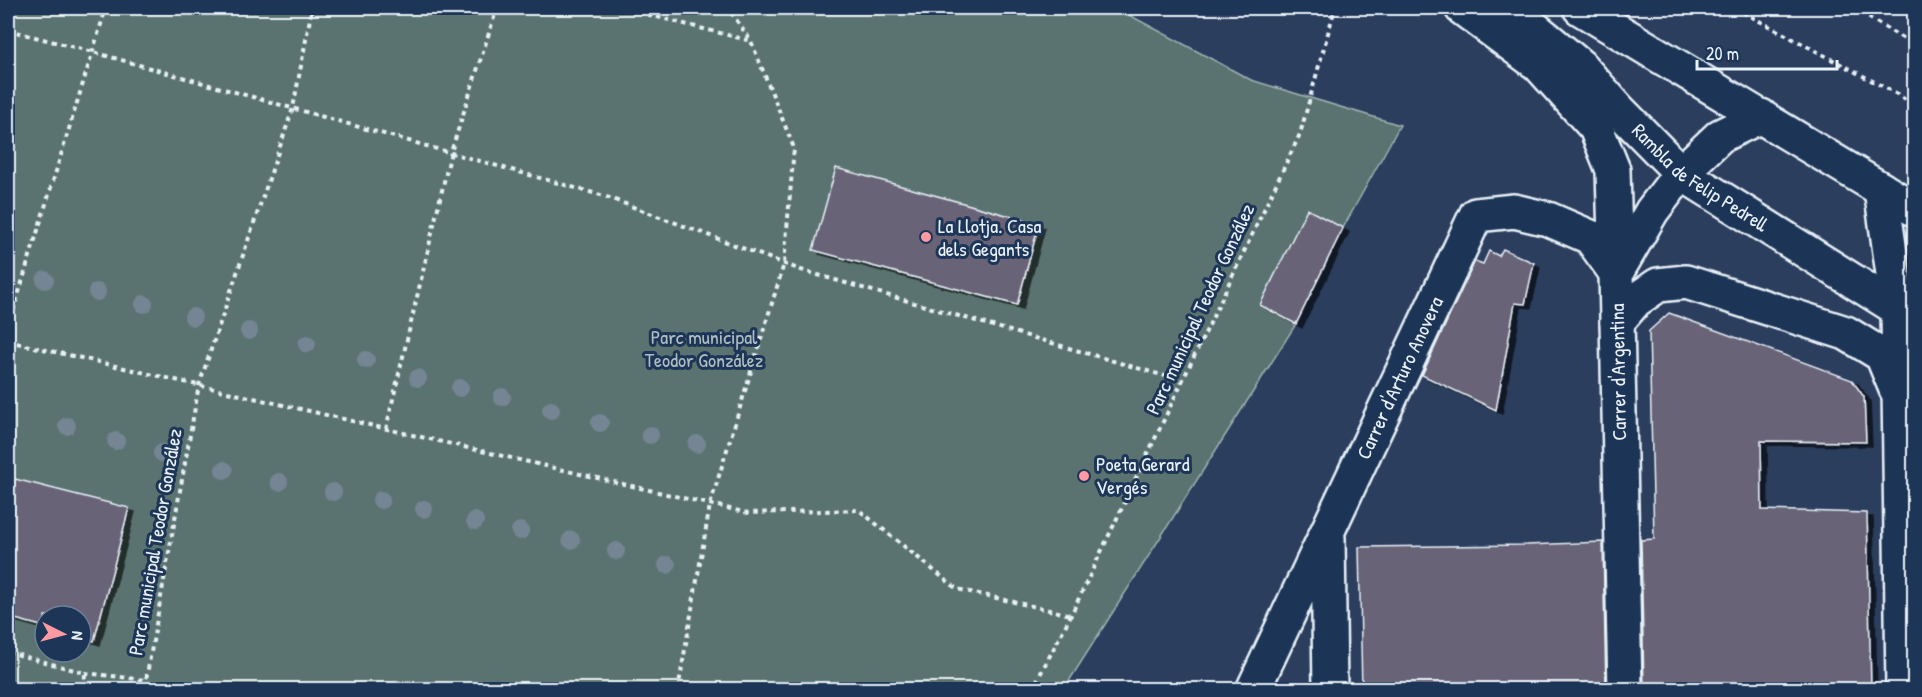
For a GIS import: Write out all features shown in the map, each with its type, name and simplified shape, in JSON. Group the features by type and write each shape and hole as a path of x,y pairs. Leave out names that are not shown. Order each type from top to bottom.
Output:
{"street":[{"name":"Carrer d'Argentina","path":"1462,8 1539,65 1596,128 1613,170 1625,690"},
{"name":"Rambla de Felip Pedrell","path":"1510,8 1580,66 1618,109 1682,173 1906,313"},
{"path":"1580,8 1914,209"},
{"path":"1616,273 1652,211 1682,173 1720,136 1761,116"},
{"path":"1881,189 1906,313 1903,690"},
{"name":"Carrer d'Arturo Anovera","path":"1253,690 1476,215 1514,211 1558,224 1590,237 1616,273"},
{"path":"1617,322 1636,300 1658,285 1686,282 1846,333 1882,355 1907,390"},
{"path":"1328,531 1330,690"}],"path":[{"path":"8,328 106,8"},
{"name":"Parc municipal Teodor González","path":"8,652 85,673 146,680 199,385 293,108 312,8"},
{"path":"386,429 452,152 497,8"},
{"path":"622,8 751,41"},
{"path":"678,690 710,505 784,264 794,148 751,41 728,8"},
{"name":"Parc municipal Teodor González","path":"1032,690 1071,615 1300,134 1335,8"},
{"path":"1736,8 1897,94 1914,106"},
{"path":"1853,8 1914,45"},
{"path":"8,30 604,196 784,264 1182,381"},
{"path":"8,341 747,513 859,510 957,590 1071,615"},
{"path":"84,690 85,673"}],"green space":[{"name":"Parc municipal Teodor González","path":"8,8 1116,8 1251,80 1400,125 1343,228 1296,324 1064,689 8,689"}],"building":[{"name":"La Llotja. Casa dels Gegants","path":"836,168 1039,224 1017,305 813,250"},
{"path":"1307,209 1343,228 1296,324 1260,305"},
{"path":"1503,249 1534,263 1525,304 1515,303 1496,410 1422,375 1475,261 1483,264 1489,251 1499,256"},
{"path":"1669,313 1852,380 1864,397 1866,442 1761,441 1762,510 1867,513 1871,690 1644,690 1641,540 1654,539 1649,331"},
{"path":"15,479 129,508 94,641 93,604 33,604 33,624 8,617 8,509"},
{"path":"1603,542 1606,690 1362,690 1359,547"}],"place":[{"name":"La Llotja. Casa dels Gegants","path":"926,237"},
{"name":"Poeta Gerard Vergés","path":"1084,476"}]}
